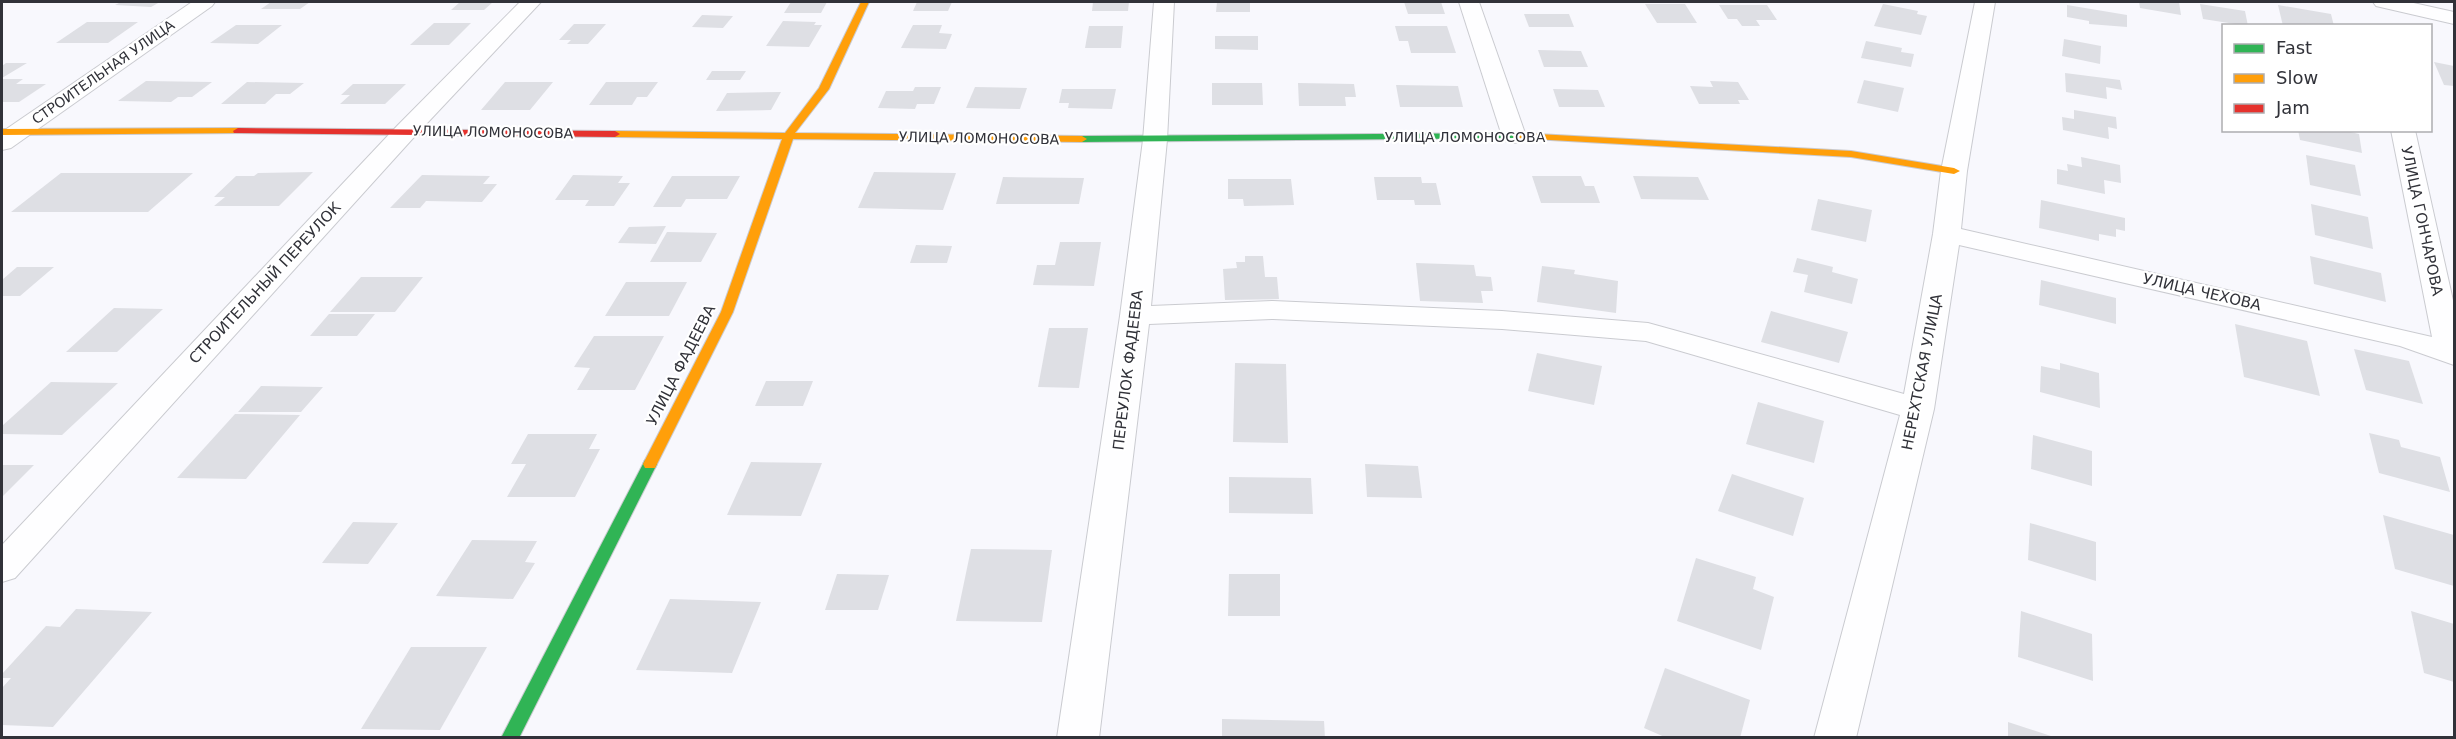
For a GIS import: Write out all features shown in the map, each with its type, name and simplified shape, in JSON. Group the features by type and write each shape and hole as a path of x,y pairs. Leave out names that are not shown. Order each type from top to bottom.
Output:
{"street":[{"name":"СТРОИТЕЛЬНАЯ УЛИЦА","path":"6,136 206,2"},
{"name":"СТРОИТЕЛЬНЫЙ ПЕРЕУЛОК","path":"2,568 406,131 531,2"},
{"name":"УЛИЦА ФАДЕЕВА","path":"510,738 727,312 789,134 824,89 865,2"},
{"name":"ПЕРЕУЛОК ФАДЕЕВА","path":"1078,738 1135,316 1155,140 1164,2"},
{"path":"1469,2 1514,136"},
{"name":"НЕРЕХТСКАЯ УЛИЦА","path":"1834,738 1918,409 1947,234 1954,171 1985,2"},
{"path":"2376,2 2381,24"},
{"path":"2383,2 2454,18"},
{"name":"УЛИЦА ЛОМОНОСОВА","path":"6,136 406,131 1155,140 1514,136 1851,154 1954,171"},
{"name":"УЛИЦА ГОНЧАРОВА","path":"2403,132 2446,335 2454,343"},
{"name":"УЛИЦА ЧЕХОВА","path":"1947,234 2409,339 2454,355"},
{"path":"1135,316 1273,310 1502,320 1648,332 1918,409"}],"building":[{"path":"121,2 160,2 151,7 115,5"},
{"path":"271,2 310,2 300,9 261,9"},
{"path":"460,2 493,2 484,10 451,10"},
{"path":"791,2 827,2 821,13 784,13"},
{"path":"917,2 952,2 948,11 913,11"},
{"path":"1093,2 1129,2 1128,11 1092,11"},
{"path":"1217,2 1250,2 1250,12 1216,12"},
{"path":"1404,2 1441,2 1445,14 1408,14"},
{"path":"2139,2 2179,2 2181,15 2140,8"},
{"path":"1645,4 1685,4 1697,23 1657,23"},
{"path":"1883,4 1918,11 1917,14 1927,16 1921,35 1874,26"},
{"path":"2200,4 2245,11 2248,24 2235,24 2203,19"},
{"path":"1719,5 1767,5 1777,20 1756,20 1760,26 1742,26 1737,19 1728,19"},
{"path":"2067,5 2127,15 2127,27 2089,24 2089,21 2067,17"},
{"path":"2278,5 2331,14 2334,24 2283,24"},
{"path":"1524,14 1569,14 1574,27 1529,27"},
{"path":"702,15 733,16 723,28 692,27"},
{"path":"783,21 816,22 814,25 822,25 809,47 766,46"},
{"path":"87,22 138,22 108,43 56,43"},
{"path":"434,23 471,23 449,45 410,45"},
{"path":"574,24 606,24 588,44 567,44 571,40 559,40"},
{"path":"236,25 282,25 258,44 210,43"},
{"path":"913,25 942,25 939,33 952,34 946,49 901,48"},
{"path":"1089,26 1123,26 1121,48 1085,48"},
{"path":"1395,26 1447,26 1456,53 1411,53 1408,41 1399,41"},
{"path":"1215,36 1258,36 1258,50 1215,49"},
{"path":"2064,39 2101,46 2100,64 2062,56"},
{"path":"1866,41 1902,48 1901,52 1914,54 1911,67 1861,58"},
{"path":"1538,50 1581,51 1588,67 1544,67"},
{"path":"2434,62 2454,66 2454,86 2444,85"},
{"path":"6,63 27,63 2,78 2,66"},
{"path":"712,71 746,71 740,80 706,80"},
{"path":"2065,73 2120,80 2122,90 2106,87 2107,99 2066,92"},
{"path":"2,79 23,79 16,84 46,84 19,102 2,102"},
{"path":"1864,80 1904,88 1898,112 1857,103"},
{"path":"146,81 212,82 192,97 178,97 171,102 118,101"},
{"path":"1710,81 1738,82 1749,100 1738,100 1740,104 1699,104 1690,86 1713,87"},
{"path":"247,82 304,83 290,94 276,94 265,104 221,104"},
{"path":"505,82 553,82 530,110 481,110"},
{"path":"606,82 658,82 647,97 637,97 632,105 589,105"},
{"path":"1212,83 1262,83 1263,105 1212,105"},
{"path":"1298,83 1354,84 1356,97 1345,97 1346,106 1299,106"},
{"path":"353,84 406,84 385,104 340,104 350,95 341,95"},
{"path":"1396,85 1458,86 1463,107 1400,107"},
{"path":"915,87 941,87 934,104 917,104 915,109 878,108 886,91 913,91"},
{"path":"975,87 1027,88 1020,109 966,108"},
{"path":"1062,89 1116,89 1112,109 1068,108 1069,103 1059,103"},
{"path":"1553,89 1598,90 1605,107 1559,107"},
{"path":"781,92 771,110 716,111 727,93"},
{"path":"2074,110 2116,117 2117,129 2108,127 2109,139 2063,130 2062,117 2074,119"},
{"path":"2298,132 2350,132 2359,134 2362,153 2300,140"},
{"path":"2306,155 2355,165 2361,196 2310,185"},
{"path":"2081,157 2120,165 2121,183 2104,180 2105,194 2057,184 2057,169 2068,171 2067,164 2082,167"},
{"path":"313,172 279,206 214,206 225,197 214,197 236,176 254,176 258,173"},
{"path":"874,172 956,173 943,210 858,208"},
{"path":"61,173 193,173 148,212 11,212"},
{"path":"422,175 490,176 483,184 497,184 482,202 426,201 420,208 390,208"},
{"path":"573,175 623,176 618,183 630,183 614,206 585,206 589,200 555,200"},
{"path":"672,176 740,176 727,199 686,199 681,207 653,207"},
{"path":"1532,176 1581,176 1585,186 1594,186 1600,203 1541,203"},
{"path":"1633,176 1698,177 1709,200 1641,199"},
{"path":"1003,177 1084,178 1079,204 996,204"},
{"path":"1374,177 1421,177 1422,183 1436,183 1441,205 1415,205 1414,200 1377,200"},
{"path":"1228,179 1291,179 1294,205 1244,206 1243,199 1228,199"},
{"path":"1818,199 1872,210 1866,242 1811,230"},
{"path":"2041,200 2125,218 2125,231 2116,229 2116,237 2099,234 2099,241 2039,228"},
{"path":"2311,204 2368,217 2373,249 2315,235"},
{"path":"666,226 656,244 618,243 629,227"},
{"path":"667,232 717,233 701,262 650,262"},
{"path":"1060,242 1101,242 1094,286 1033,285 1037,265 1055,265"},
{"path":"916,245 952,246 947,263 910,263"},
{"path":"1245,256 1263,256 1265,277 1277,277 1279,299 1225,300 1223,269 1237,268 1236,262 1245,262"},
{"path":"2310,256 2381,273 2386,302 2314,284"},
{"path":"1797,258 1833,267 1832,272 1858,279 1852,304 1804,292 1808,275 1793,272"},
{"path":"1416,263 1474,265 1476,276 1491,277 1493,291 1481,291 1483,303 1420,301"},
{"path":"1542,266 1575,270 1574,274 1618,281 1616,313 1537,302"},
{"path":"17,267 54,267 20,296 2,296 2,280"},
{"path":"361,277 423,277 395,312 330,312"},
{"path":"2041,280 2116,298 2116,324 2039,305"},
{"path":"626,282 687,282 669,316 605,316"},
{"path":"114,308 163,309 117,352 66,352"},
{"path":"1771,311 1848,332 1839,363 1761,342"},
{"path":"329,314 375,314 357,336 310,336"},
{"path":"2235,324 2307,341 2320,396 2244,377"},
{"path":"1049,328 1088,328 1079,388 1038,387"},
{"path":"594,336 664,336 635,390 577,390 590,368 574,367"},
{"path":"2354,349 2409,361 2423,404 2366,390"},
{"path":"1537,353 1602,366 1594,405 1528,391"},
{"path":"1235,363 1286,364 1288,443 1233,442"},
{"path":"2060,363 2099,373 2100,408 2040,392 2041,366 2060,370"},
{"path":"766,381 813,381 803,406 755,406"},
{"path":"51,382 118,383 62,435 2,434 2,426"},
{"path":"261,386 323,387 301,412 238,412"},
{"path":"1758,402 1824,421 1814,463 1746,444"},
{"path":"235,414 300,415 246,479 177,478"},
{"path":"2369,433 2399,440 2401,447 2440,457 2450,492 2379,473"},
{"path":"528,434 597,434 589,449 600,449 575,497 507,497 526,464 511,464"},
{"path":"2033,435 2092,451 2092,486 2031,469"},
{"path":"751,462 822,463 801,516 727,515"},
{"path":"1365,464 1418,466 1422,498 1367,497"},
{"path":"2,465 34,465 2,497"},
{"path":"1732,474 1804,498 1793,536 1718,511"},
{"path":"1229,477 1311,478 1313,514 1229,513"},
{"path":"2383,515 2454,535 2454,586 2395,569"},
{"path":"353,522 398,523 368,564 322,563"},
{"path":"2030,523 2096,542 2096,581 2028,560"},
{"path":"472,540 537,541 525,562 535,563 513,599 436,596"},
{"path":"971,549 1052,550 1042,622 956,621"},
{"path":"1696,558 1756,577 1753,589 1774,597 1761,650 1677,621"},
{"path":"837,574 889,575 878,610 825,610"},
{"path":"1229,574 1280,574 1280,616 1228,616"},
{"path":"670,599 761,602 732,673 636,670"},
{"path":"76,609 152,612 53,727 2,725 2,688 11,678 2,678 2,674 46,626 60,627"},
{"path":"2021,611 2092,634 2093,681 2018,657"},
{"path":"2411,611 2454,624 2454,682 2424,673"},
{"path":"411,647 487,647 440,730 361,729"},
{"path":"1665,668 1750,700 1740,738 1667,738 1644,728"},
{"path":"1222,719 1324,721 1325,738 1222,738"},
{"path":"2008,722 2054,737 2054,738 2008,738"}],"traffic: fast":[{"path":"1082,139 1518,136"},
{"path":"510,738 650,464"}],"traffic: slow":[{"path":"650,464 727,312 789,134 824,89 865,2"},
{"path":"2,132 238,131"},
{"path":"615,134 1082,139"},
{"path":"1518,136 1851,154 1954,171"}],"traffic: jam":[{"path":"238,131 615,134"}]}
